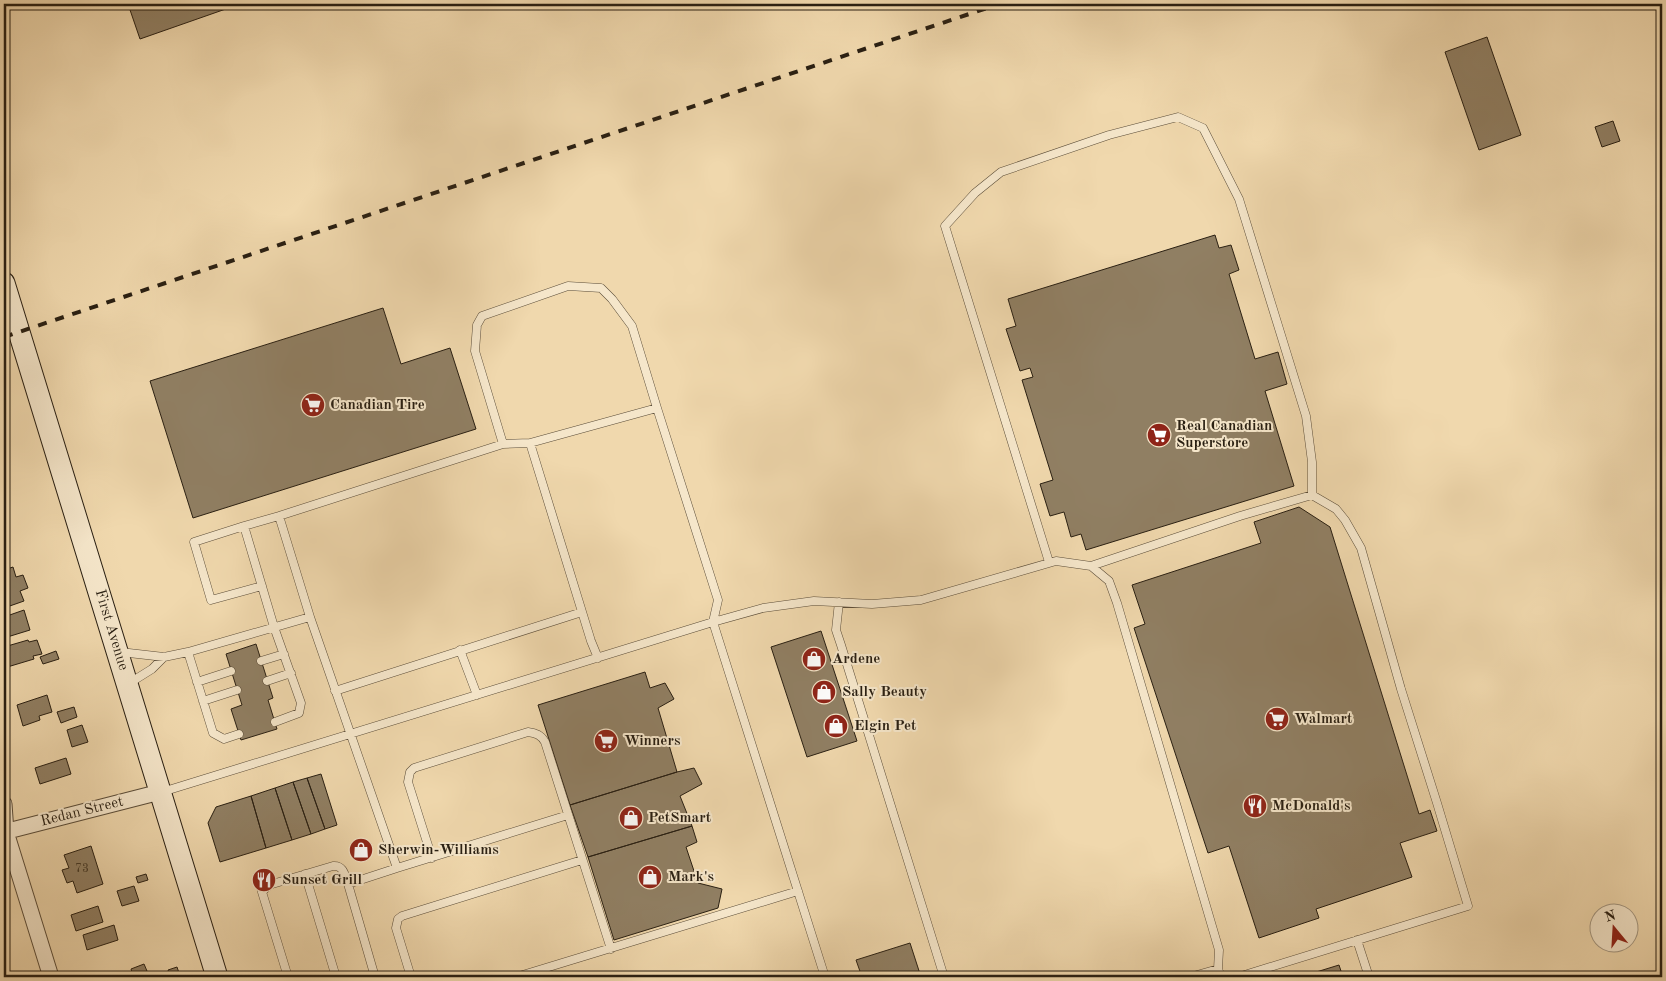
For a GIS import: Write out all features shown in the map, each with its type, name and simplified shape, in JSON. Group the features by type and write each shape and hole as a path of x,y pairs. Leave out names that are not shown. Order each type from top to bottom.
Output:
{"main road":[{"name":"First Avenue","path":"4,283 217,977"}],"street":[{"name":"Redan Street","path":"5,832 160,792"},
{"path":"4,804 5,832 51,977"}],"lane":[{"path":"1049,562 945,226 975,193 1001,172 1109,136 1178,117 1203,128 1239,199 1306,416 1312,462 1312,495"},
{"path":"503,444 475,351 477,325 482,316 568,286 601,288 612,299 632,326 718,600 712,622 825,977"},
{"path":"262,586 211,600 194,542 503,444 530,443 657,408"},
{"path":"530,443 598,658"},
{"path":"160,792 763,608 814,601 872,604 921,600 1056,560 1091,566 1240,516 1312,495 1336,509 1345,520 1361,548 1401,689 1468,906 1238,977"},
{"path":"279,516 310,617 397,868"},
{"path":"244,526 274,627 301,703 299,713 275,722"},
{"path":"1091,566 1109,582 1117,603 1219,950 1220,960 1218,969 1221,977"},
{"path":"839,602 836,630 944,977"},
{"path":"335,691 582,612"},
{"path":"117,651 164,657 188,652 310,617"},
{"path":"460,650 477,695"},
{"path":"188,652 213,733 224,739 239,734"},
{"path":"261,661 284,654"},
{"path":"128,684 152,669 164,657"},
{"path":"197,682 231,671"},
{"path":"267,681 290,673"},
{"path":"203,701 238,690"},
{"path":"432,858 408,782 410,772 414,768 528,732 535,732 545,742 611,949"},
{"path":"348,884 568,815"},
{"path":"411,977 396,928 398,919 402,916 582,860"},
{"path":"288,977 262,892 269,885 338,866 342,869 348,884 375,977"},
{"path":"305,874 336,977"},
{"path":"516,977 798,891"},
{"path":"1357,940 1369,977"},
{"path":"1190,977 1218,969"}],"building":[{"path":"128,4 240,4 140,39"},
{"path":"1487,37 1521,135 1479,150 1445,52"},
{"path":"1613,121 1620,141 1602,147 1595,127"},
{"name":"Real Canadian Superstore","path":"1215,235 1219,248 1231,245 1239,270 1229,274 1255,359 1278,352 1287,384 1265,391 1294,486 1086,550 1081,534 1071,537 1064,512 1050,516 1040,484 1053,480 1022,380 1033,377 1030,368 1020,371 1006,329 1016,326 1008,299"},
{"name":"Canadian Tire","path":"383,308 401,364 450,348 476,429 193,518 150,381"},
{"name":"Walmart","path":"1299,507 1330,527 1419,814 1430,810 1437,831 1400,843 1412,877 1316,909 1319,918 1259,938 1229,846 1208,853 1134,628 1145,624 1132,585 1261,543 1254,522"},
{"path":"4,512 9,525 4,527"},
{"path":"13,567 16,577 23,575 28,588 20,591 24,601 4,608 4,570"},
{"path":"24,610 30,630 4,638 4,617"},
{"path":"821,631 857,741 807,757 771,647"},
{"path":"28,640 29,642 37,640 42,654 33,656 34,659 4,668 4,647"},
{"path":"256,644 273,698 268,700 277,729 241,740 231,709 242,705 226,654"},
{"path":"56,651 59,659 43,664 40,657"},
{"path":"645,672 650,688 665,683 674,699 658,708 677,772 570,805 538,705"},
{"path":"47,695 52,712 39,716 40,720 23,726 17,705"},
{"path":"74,707 77,717 61,723 57,712"},
{"path":"82,725 88,742 72,747 67,730"},
{"path":"66,758 71,774 40,784 35,768"},
{"path":"694,768 702,784 680,796 692,826 588,857 570,805"},
{"path":"321,774 337,825 325,829 307,778"},
{"path":"307,778 325,829 311,834 293,782"},
{"path":"293,782 311,834 292,840 275,788"},
{"path":"275,788 292,840 266,848 251,796"},
{"path":"251,796 266,848 220,862 208,823 216,807"},
{"path":"692,826 697,842 686,847 698,883 722,889 718,908 614,940 588,857"},
{"path":"91,846 103,884 77,893 73,881 67,883 62,870 69,868 64,855"},
{"path":"146,874 148,880 138,883 136,877"},
{"path":"134,886 139,901 122,906 117,891"},
{"path":"98,906 103,922 76,931 71,915"},
{"path":"114,925 118,940 87,950 83,935"},
{"path":"910,943 921,977 862,977 856,960"},
{"path":"144,964 147,971 133,976 131,969"},
{"path":"1339,965 1343,977 1300,977"},
{"path":"177,967 180,976 170,977 168,970"}],"railway":[{"path":"4,337 999,4"}],"place":[{"name":"Canadian Tire","path":"313,405"},
{"name":"Real Canadian Superstore","path":"1159,435"},
{"name":"Ardene","path":"814,659"},
{"name":"Sally Beauty","path":"824,692"},
{"name":"Walmart","path":"1277,719"},
{"name":"Elgin Pet","path":"836,726"},
{"name":"Winners","path":"606,741"},
{"name":"McDonald's","path":"1255,806"},
{"name":"PetSmart","path":"631,818"},
{"name":"Sherwin-Williams","path":"361,850"},
{"name":"Mark's","path":"650,877"},
{"name":"Sunset Grill","path":"264,880"}]}
